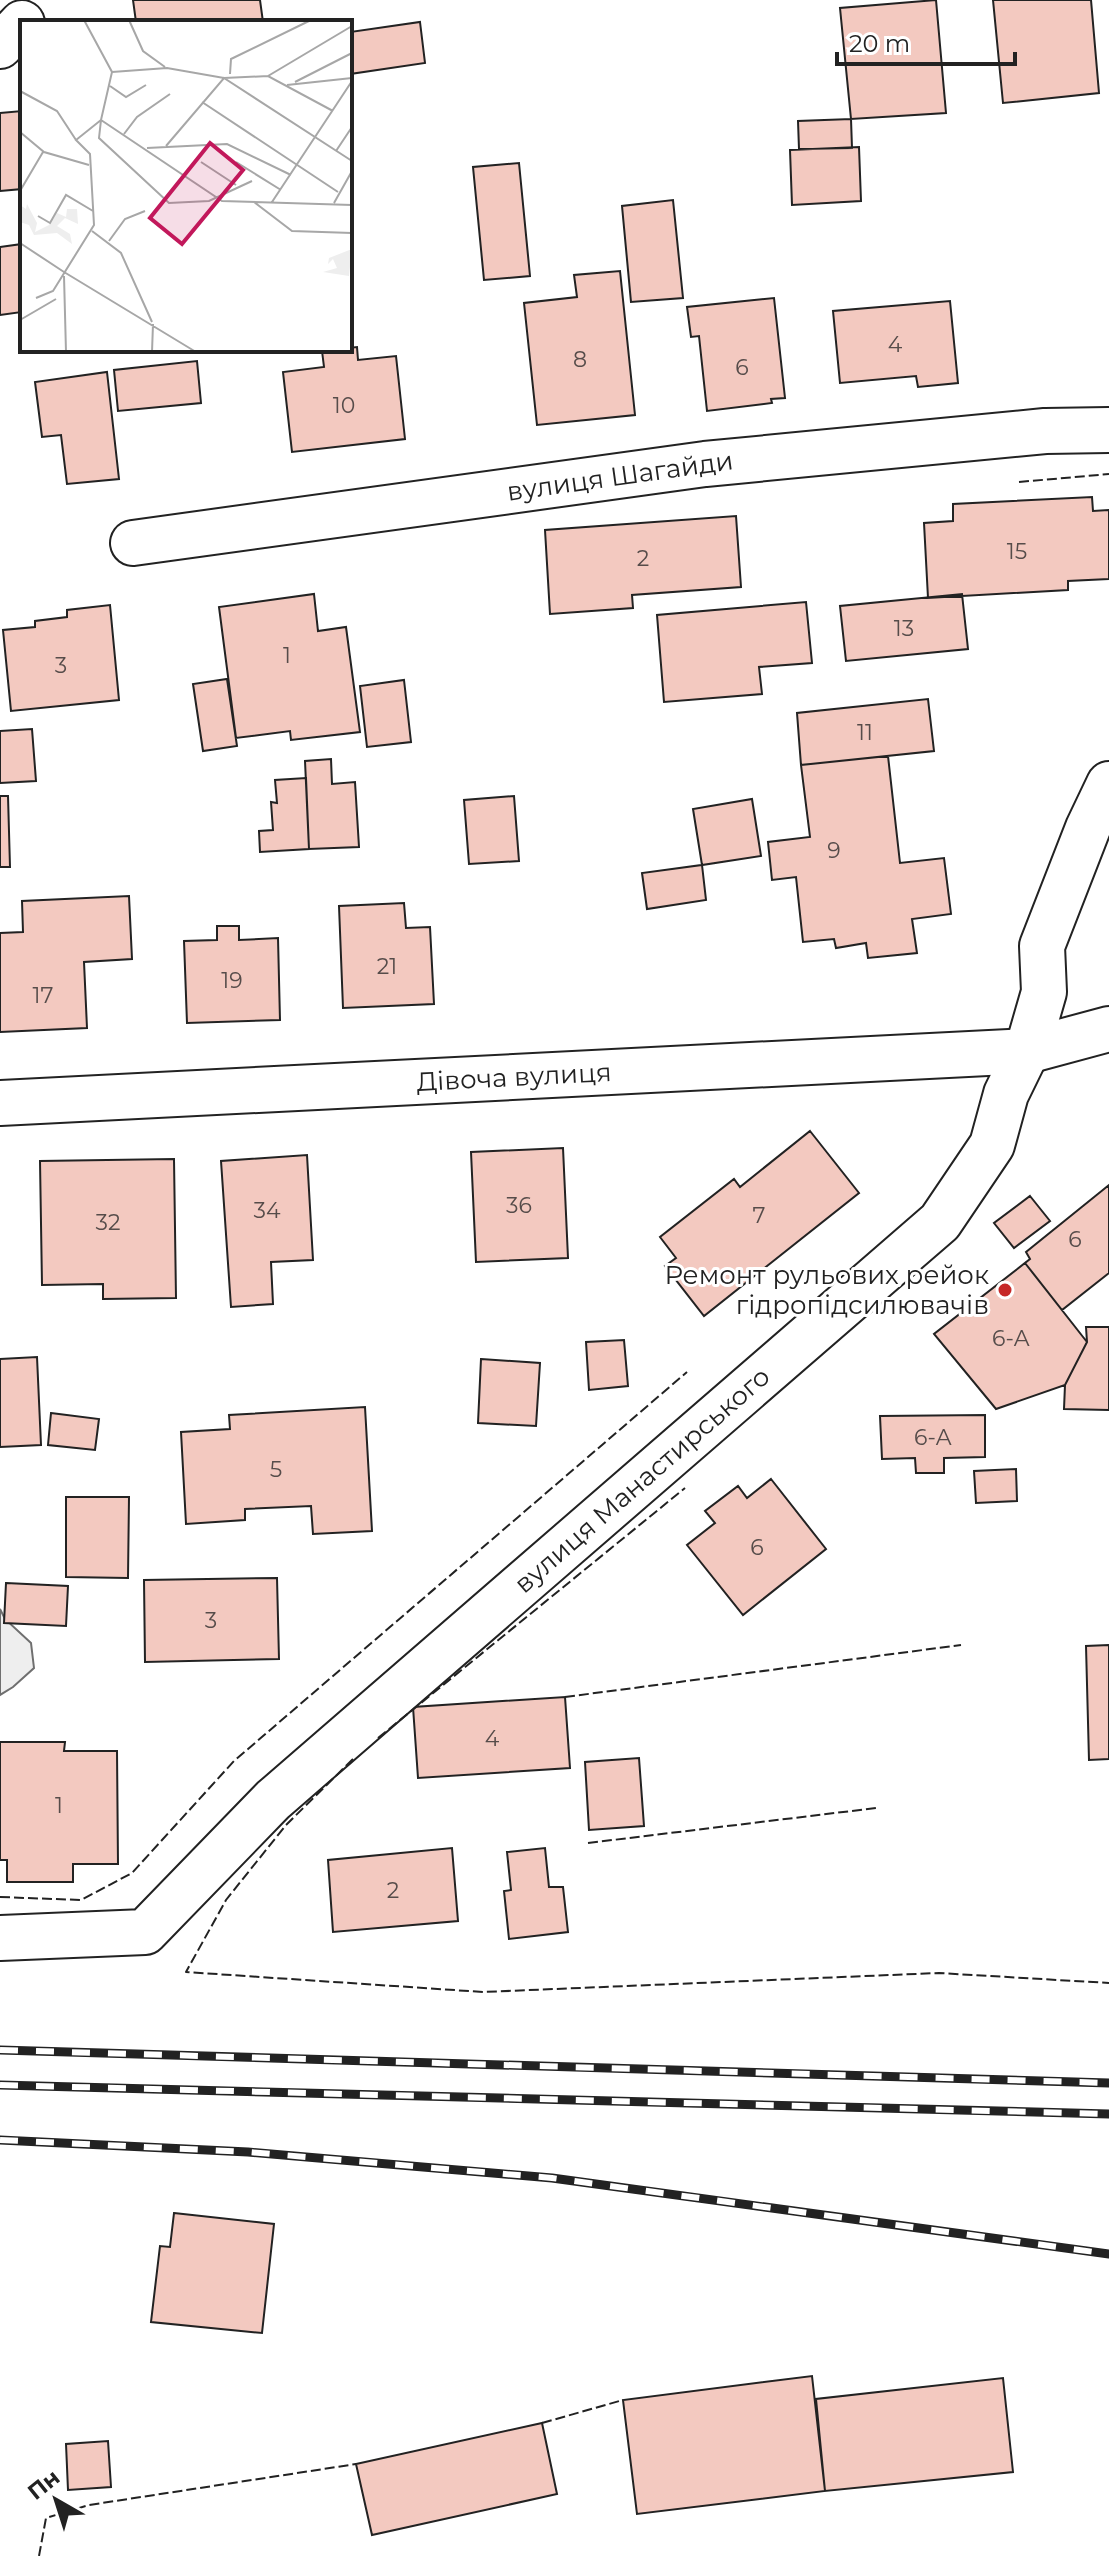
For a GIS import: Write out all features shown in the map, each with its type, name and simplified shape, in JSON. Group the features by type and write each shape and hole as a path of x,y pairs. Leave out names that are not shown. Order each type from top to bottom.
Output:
{"street":[{"path":"24,20 45,0"},
{"path":"0,46 20,24"},
{"name":"вулиця Шагайди","path":"133,543 705,464 1045,431 1109,430"},
{"path":"1027,1051 1044,992 1042,946 1088,828 1109,784"},
{"path":"1027,1051 1109,1029"},
{"name":"Дівоча вулиця","path":"0,1103 1027,1051"},
{"name":"вулиця Манастирського","path":"0,1938 145,1932 273,1800 940,1222 992,1145 1006,1094 1027,1051"}],"shaded area":[{"path":"0,1609 5,1619 31,1643 34,1668 0,1695"}],"building":[{"path":"133,0 260,0 263,20 136,20"},
{"path":"936,0 946,113 851,119 840,8"},
{"path":"993,0 1091,0 1099,93 1003,103"},
{"path":"420,22 425,63 352,74 352,32"},
{"path":"20,111 20,189 0,191 0,113"},
{"path":"851,119 852,148 799,149 798,121"},
{"path":"859,147 861,201 792,205 790,150"},
{"path":"519,163 530,276 484,280 473,167"},
{"path":"673,200 683,298 631,302 622,206"},
{"path":"20,244 20,312 0,315 0,247"},
{"path":"620,271 635,415 537,425 524,303 577,297 574,275"},
{"path":"774,298 785,398 771,399 772,403 707,411 699,336 691,337 687,307"},
{"path":"950,301 958,383 918,387 916,376 840,383 833,311"},
{"path":"357,347 358,360 396,356 405,439 292,452 283,372 324,367 322,352 352,352 352,348"},
{"path":"197,361 201,403 118,411 114,370"},
{"path":"107,372 119,479 67,484 61,435 42,437 35,382"},
{"path":"1092,497 1093,511 1109,510 1109,579 1068,581 1068,590 928,598 924,523 953,521 953,504"},
{"path":"736,516 741,587 632,595 633,608 550,614 545,530"},
{"path":"314,594 318,631 346,627 360,732 291,740 290,731 236,738 219,607"},
{"path":"962,594 968,649 846,661 840,606"},
{"path":"806,602 812,663 759,667 762,694 664,702 657,615"},
{"path":"110,605 119,700 11,711 3,630 35,627 35,621 67,617 67,610"},
{"path":"227,679 237,746 203,751 193,684"},
{"path":"404,680 411,742 367,747 360,686"},
{"path":"928,699 934,751 801,765 797,713"},
{"path":"32,729 36,781 0,783 0,731"},
{"path":"888,756 900,863 944,858 951,914 912,919 917,953 868,958 866,943 836,948 834,939 803,942 796,877 772,880 768,842 810,837 801,765"},
{"path":"331,759 332,784 355,782 359,847 309,849 305,761"},
{"path":"306,778 309,849 260,852 259,831 273,830 271,802 277,803 275,780"},
{"path":"0,796 8,796 10,867 0,867"},
{"path":"514,796 519,861 469,864 464,800"},
{"path":"752,799 761,856 702,865 693,809"},
{"path":"702,865 706,900 647,909 642,873"},
{"path":"129,896 132,959 84,962 87,1028 0,1032 0,933 23,932 22,901"},
{"path":"404,903 406,928 430,927 434,1004 343,1008 339,906"},
{"path":"217,926 239,926 239,940 278,938 280,1020 187,1023 184,941 217,940"},
{"path":"810,1131 859,1193 704,1316 665,1266 676,1258 660,1237 734,1179 740,1187"},
{"path":"563,1148 568,1258 476,1262 471,1152"},
{"path":"307,1155 313,1260 271,1262 273,1304 231,1307 221,1161"},
{"path":"174,1159 176,1298 103,1299 103,1284 42,1285 40,1161"},
{"path":"1109,1185 1109,1273 1062,1310 1025,1263 1030,1259 1026,1252"},
{"path":"1030,1196 1050,1221 1014,1248 994,1223"},
{"path":"1025,1263 1087,1342 1065,1385 996,1409 934,1334"},
{"path":"1086,1327 1109,1327 1109,1410 1064,1409 1065,1385 1087,1342"},
{"path":"624,1340 628,1386 589,1390 586,1342"},
{"path":"37,1357 41,1445 0,1447 0,1359"},
{"path":"481,1359 540,1363 536,1426 478,1423"},
{"path":"365,1407 372,1531 313,1534 311,1506 245,1509 245,1520 186,1524 181,1432 230,1429 229,1415"},
{"path":"51,1413 99,1419 95,1450 48,1445"},
{"path":"985,1415 985,1457 944,1458 944,1473 916,1473 915,1458 882,1459 880,1416"},
{"path":"1016,1469 1017,1501 976,1503 974,1471"},
{"path":"771,1479 826,1549 743,1615 687,1545 715,1523 705,1511 738,1486 747,1498"},
{"path":"66,1497 129,1497 128,1578 66,1577"},
{"path":"277,1578 279,1659 145,1662 144,1580"},
{"path":"6,1583 68,1586 66,1626 4,1623"},
{"path":"1109,1645 1109,1759 1089,1760 1086,1646"},
{"path":"565,1697 570,1768 418,1778 413,1707"},
{"path":"0,1742 65,1742 64,1751 117,1751 118,1864 73,1864 73,1882 7,1882 7,1860 0,1860"},
{"path":"639,1758 644,1826 589,1830 585,1762"},
{"path":"452,1848 458,1921 333,1932 328,1860"},
{"path":"545,1848 549,1887 563,1887 568,1932 509,1939 504,1891 511,1890 507,1852"},
{"path":"174,2213 274,2224 262,2333 151,2322 160,2246 170,2247"},
{"path":"812,2376 825,2491 637,2514 623,2400"},
{"path":"1003,2378 1013,2472 825,2491 816,2399"},
{"path":"542,2423 557,2494 372,2535 356,2464"},
{"path":"108,2441 111,2487 68,2490 66,2444"}],"railway":[{"path":"0,2050 1109,2083"},
{"path":"0,2085 1109,2114"},
{"path":"0,2140 248,2152 552,2178 1109,2254"}],"fence":[{"path":"1019,482 1109,474"},
{"path":"0,1897 81,1900 132,1873 234,1761 687,1372"},
{"path":"378,1738 685,1488"},
{"path":"565,1697 961,1645"},
{"path":"353,1759 286,1825 226,1900 186,1972 483,1992 939,1973 1109,1983"},
{"path":"588,1843 876,1808"},
{"path":"542,2423 623,2400"},
{"path":"39,2556 46,2518 89,2505 356,2464"}],"place":[{"name":"Ремонт рульових рейок гідропідсилювачів","path":"1005,1290"}]}
